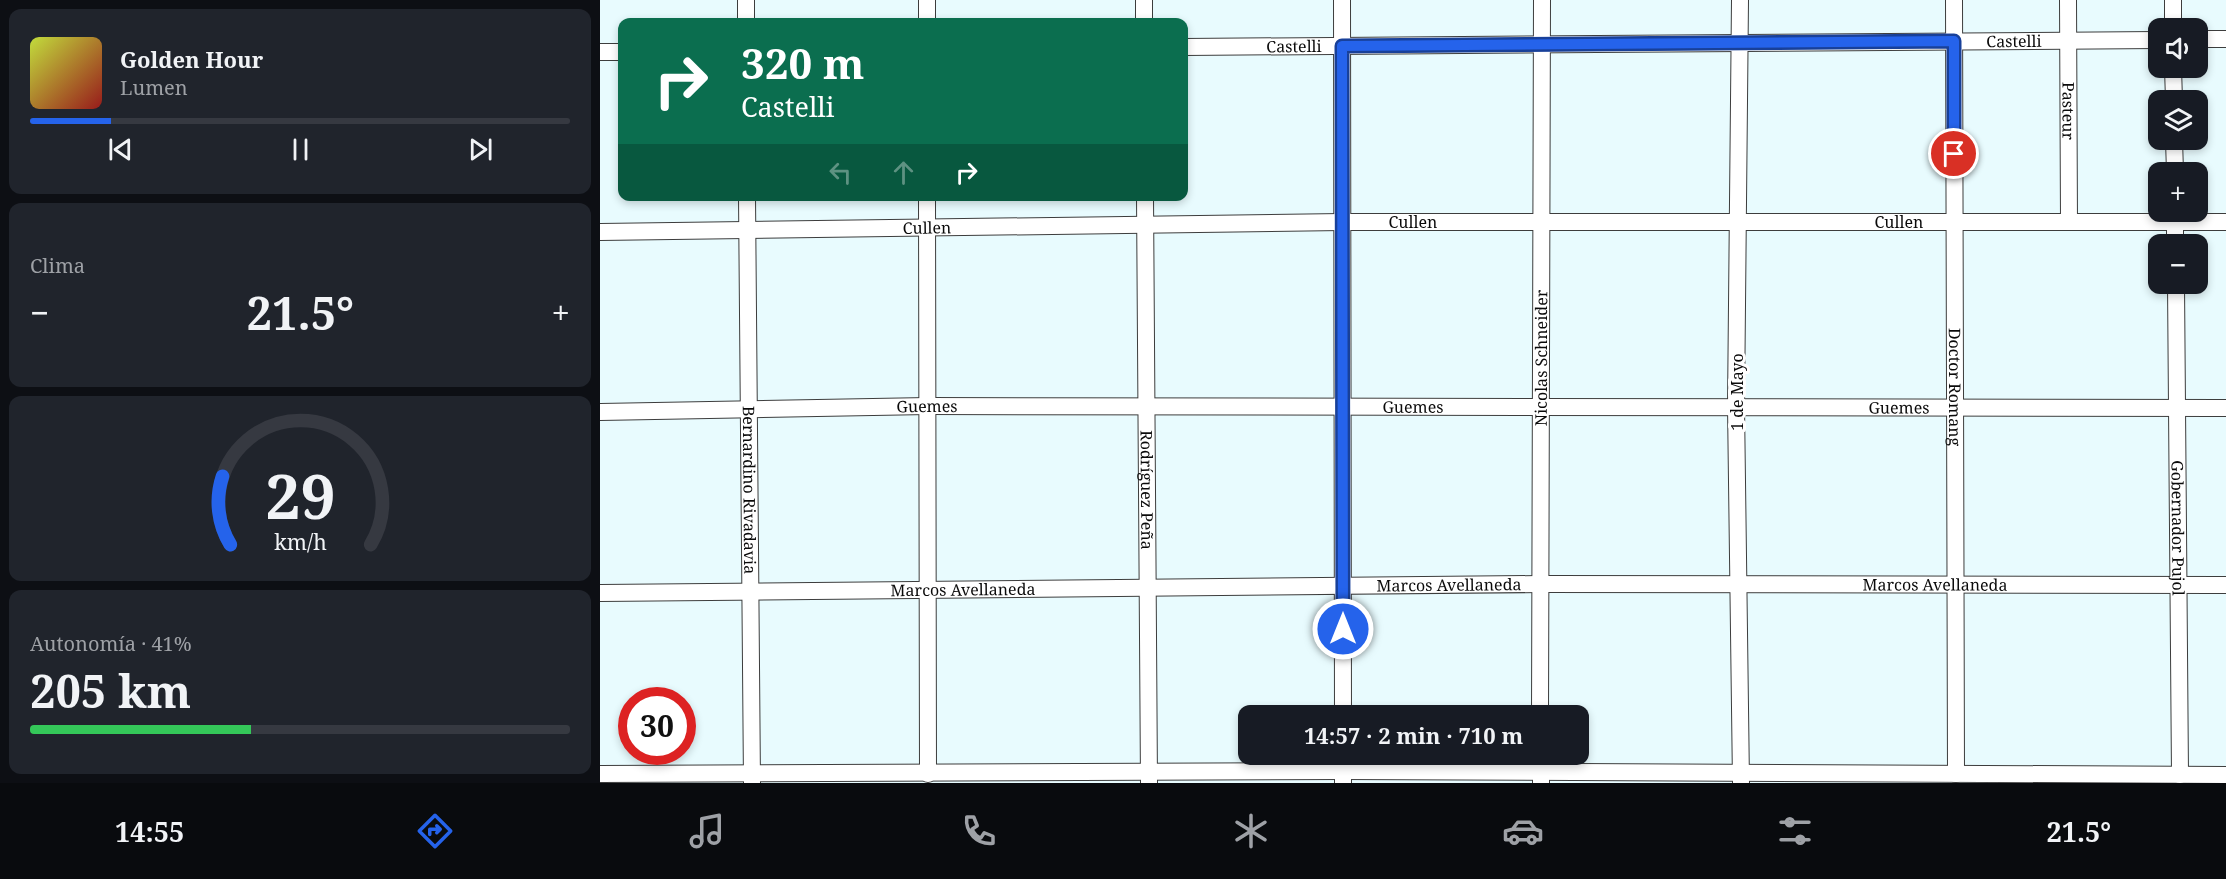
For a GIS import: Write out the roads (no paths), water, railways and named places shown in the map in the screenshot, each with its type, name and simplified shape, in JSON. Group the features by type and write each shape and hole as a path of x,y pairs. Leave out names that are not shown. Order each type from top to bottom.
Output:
{"street":[{"path":"746,0 746,18"},
{"path":"927,0 927,18"},
{"path":"1144,0 1144,18"},
{"path":"1342,0 1343,705"},
{"name":"Nicolas Schneider","path":"1540,705 1542,0"},
{"name":"1 de Mayo","path":"1740,0 1736,406 1741,778"},
{"name":"Doctor Romang","path":"1954,0 1956,774"},
{"name":"Pasteur","path":"2068,0 2069,222"},
{"path":"2173,0 2173,18"},
{"path":"2208,39 2226,39"},
{"name":"Castelli","path":"1188,47 2148,40"},
{"path":"600,52 618,52"},
{"name":"Bernardino Rivadavia","path":"747,201 752,779"},
{"path":"927,201 928,774"},
{"name":"Rodríguez Peña","path":"1145,201 1149,778"},
{"name":"Cullen","path":"600,232 1342,222 2069,222 2148,218"},
{"name":"Cullen","path":"2208,220 2226,222"},
{"name":"Gobernador Pujol","path":"2176,294 2180,775"},
{"name":"Guemes","path":"600,412 928,405 2226,408"},
{"name":"Marcos Avellaneda","path":"600,593 1539,584 2226,585"},
{"path":"600,774 752,779 928,774 1149,778 1343,770 1541,778 1741,778 1956,774 2180,775 2224,778"}]}
